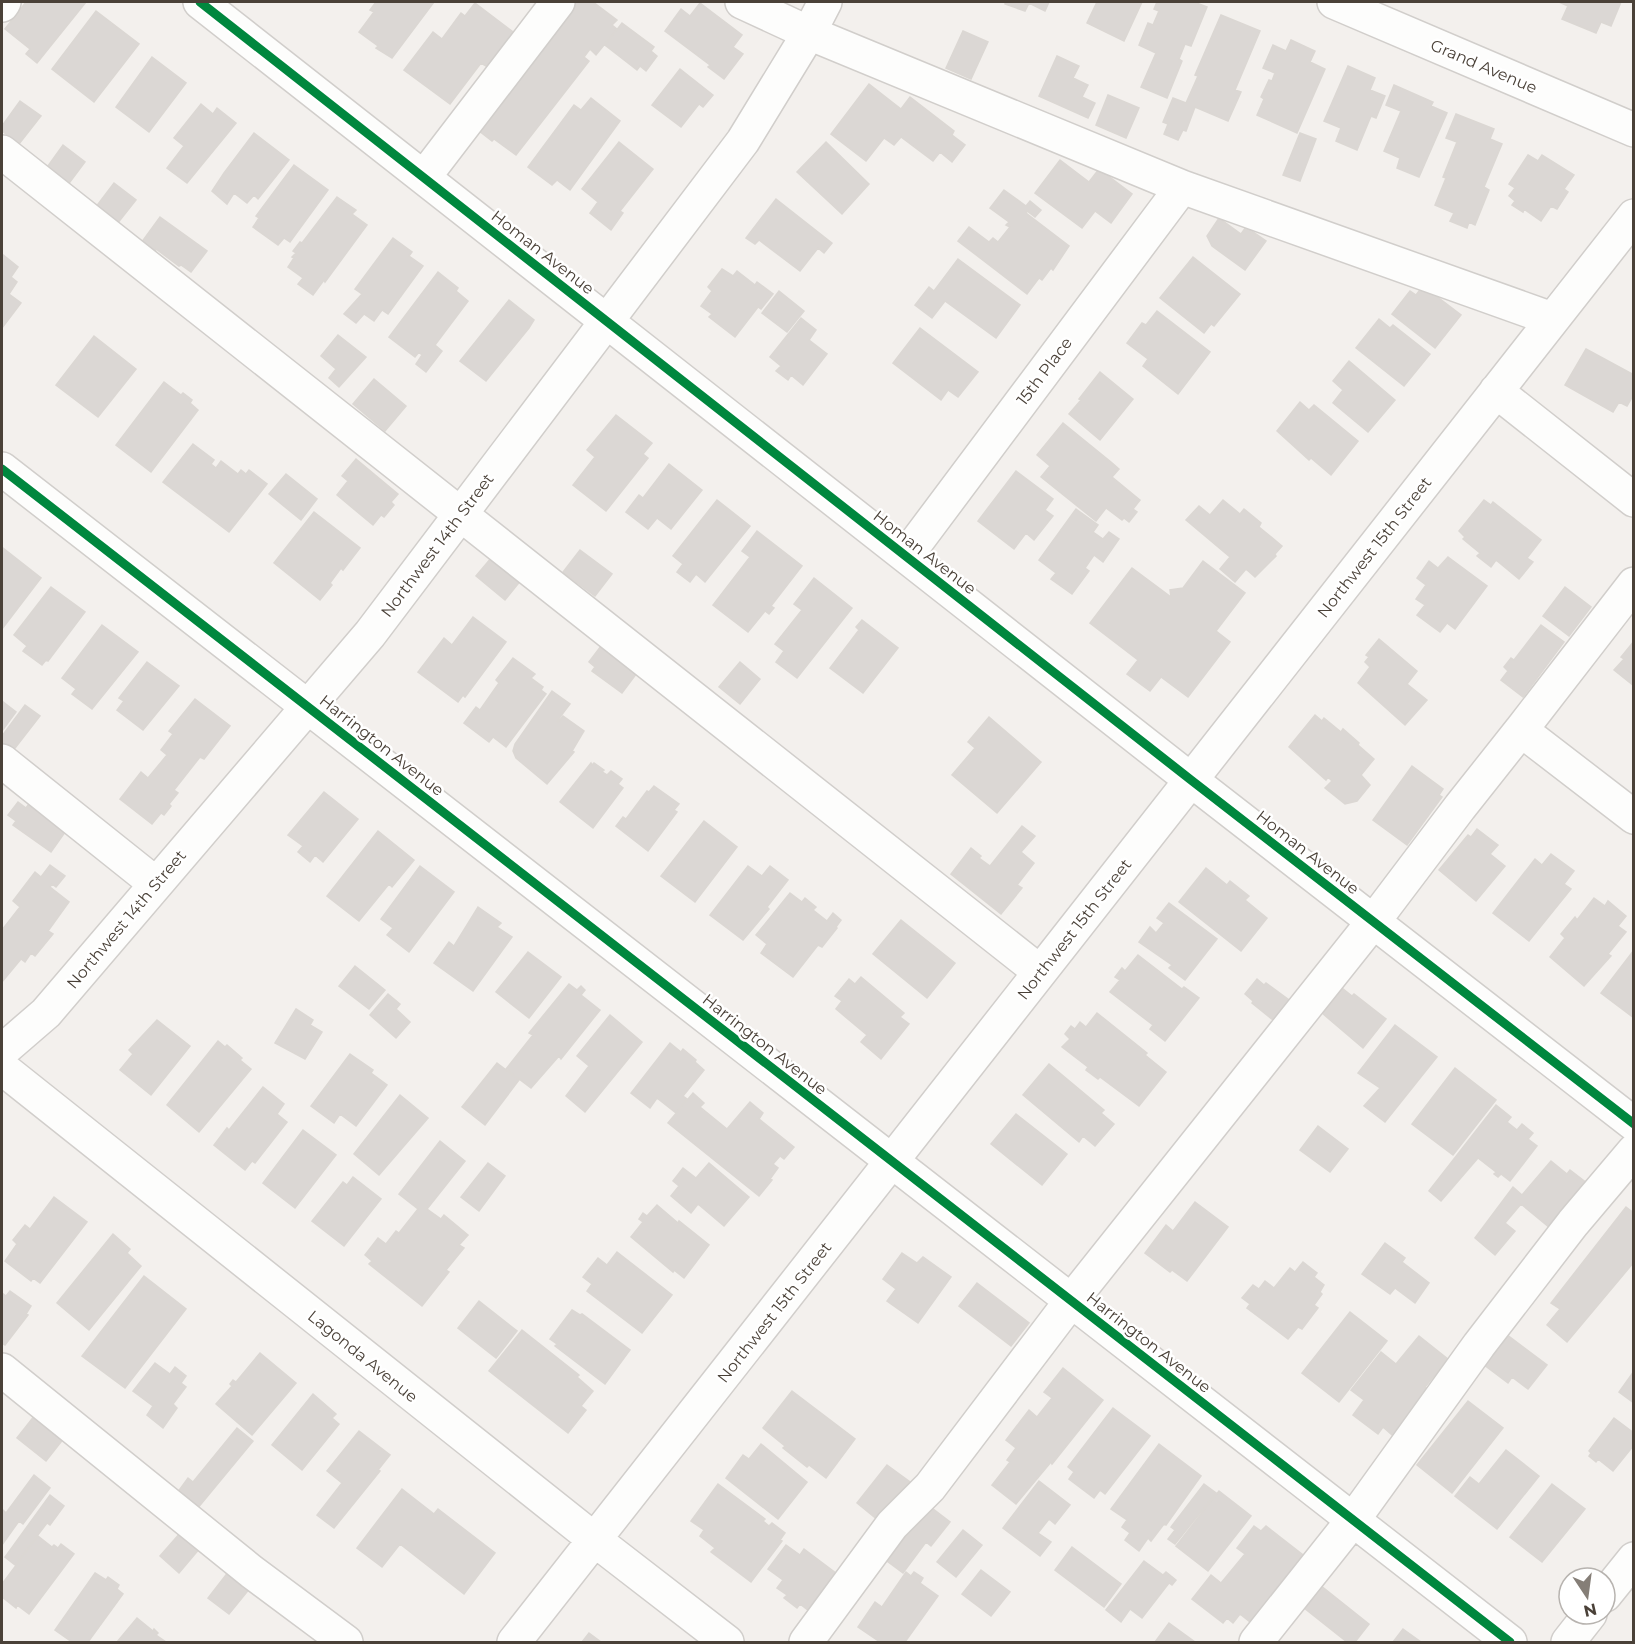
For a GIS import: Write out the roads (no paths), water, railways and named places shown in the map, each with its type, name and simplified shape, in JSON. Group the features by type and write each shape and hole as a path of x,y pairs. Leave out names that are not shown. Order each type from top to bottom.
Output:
{"street":[{"name":"Homan Avenue","path":"200,2 1191,780 1634,1124"},
{"path":"424,177 558,2"},
{"path":"742,2 809,33 1182,187 1552,319"},
{"name":"Northwest 14th Street","path":"2,1051 46,1013 370,634 743,141 809,33 825,2"},
{"name":"Grand Avenue","path":"1334,2 1634,129"},
{"path":"2,152 1040,972"},
{"name":"15th Place","path":"906,556 1182,187"},
{"name":"Northwest 15th Street","path":"514,1642 1634,216"},
{"path":"1496,391 1634,500"},
{"name":"Harrington Avenue","path":"2,469 1510,1642"},
{"path":"806,1642 892,1525 930,1487 1071,1301 1373,922 1634,584"},
{"path":"1521,730 1634,817"},
{"path":"2,762 156,884"},
{"name":"Lagonda Avenue","path":"2,1068 595,1540 727,1642"},
{"path":"1256,1642 1353,1520 1479,1345 1573,1223 1634,1151"},
{"path":"2,1370 252,1572 346,1642"},
{"path":"1617,1580 1634,1559"},
{"path":"1568,1642 1581,1626"}]}
